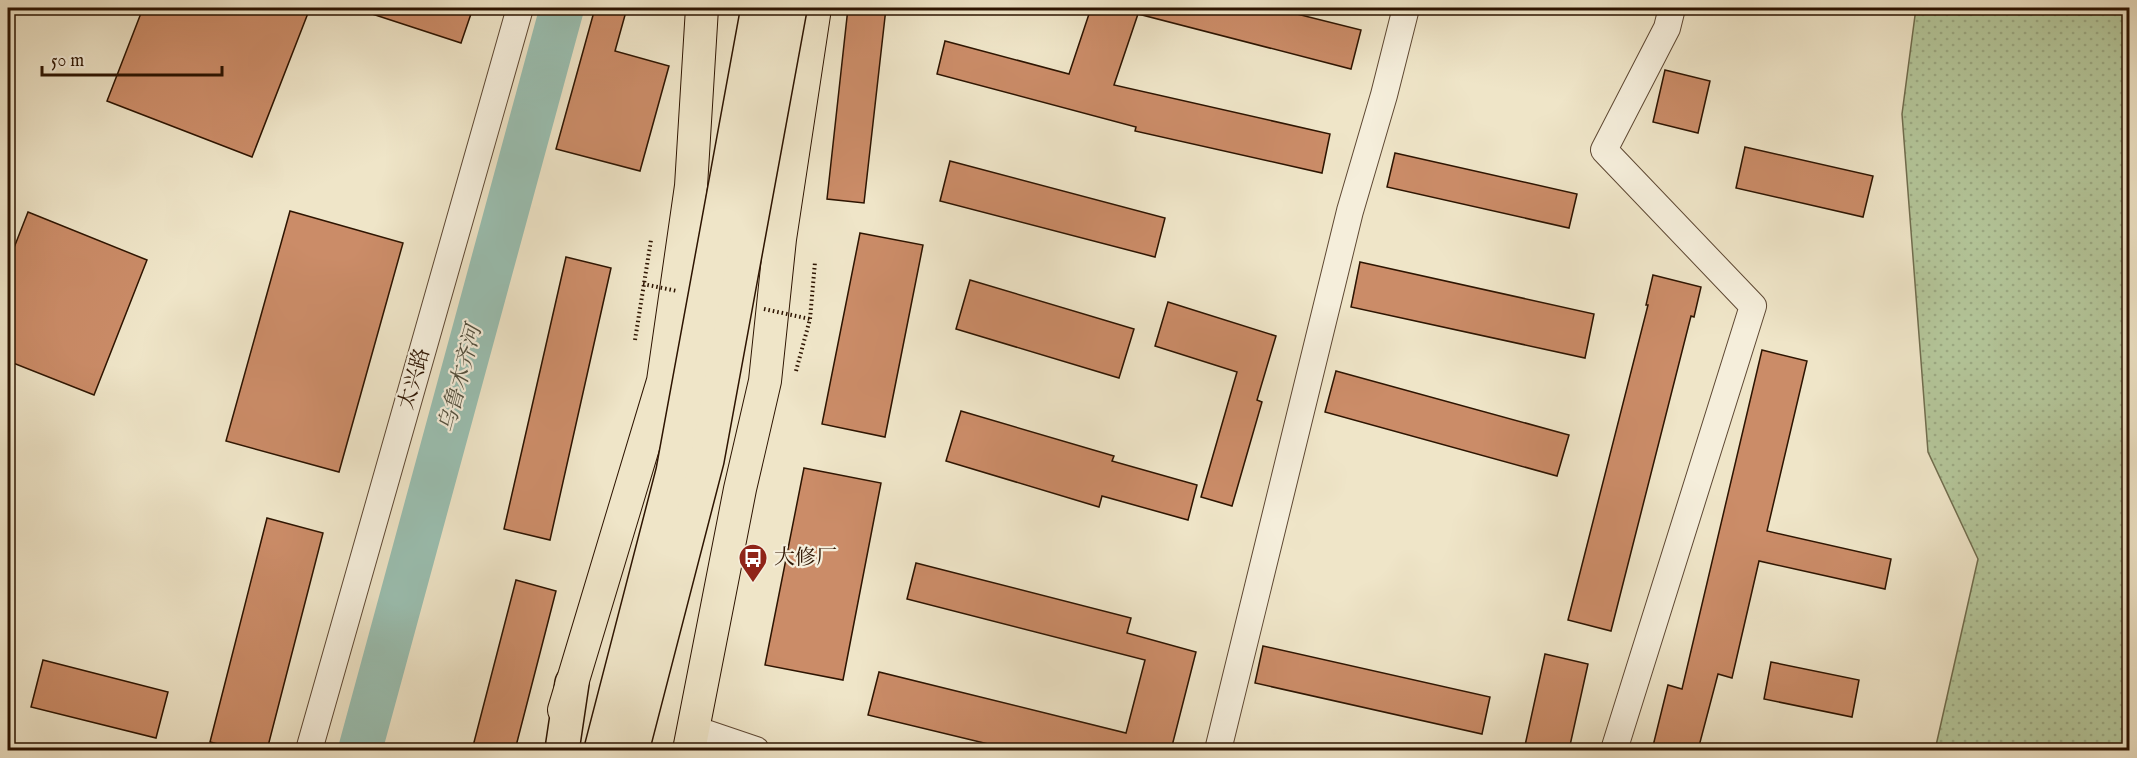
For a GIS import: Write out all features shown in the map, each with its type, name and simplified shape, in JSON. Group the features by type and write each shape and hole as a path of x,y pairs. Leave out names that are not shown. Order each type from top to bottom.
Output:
{"highway":[{"path":"601,750 673,472 758,8"},
{"path":"632,750 707,460 790,8"},
{"path":"562,750 572,683"}],"main road":[{"path":"552,750 663,381 691,186 702,8"},
{"path":"692,740 740,489 765,381 780,239 815,8"}],"street":[{"name":"太兴路","path":"309,750 520,8"},
{"path":"1218,750 1350,211 1406,8"},
{"path":"1614,750 1753,306 1604,150 1667,28 1672,8"},
{"path":"692,740 756,750"}],"path":[{"path":"635,340 651,240"},
{"path":"795,372 810,319 815,262"}],"green space":[{"path":"1916,8 2129,8 2129,750 1935,750 1978,559 1928,452 1902,114"}],"building":[{"path":"143,8 310,8 252,157 107,101"},
{"path":"364,8 473,8 461,43 363,11"},
{"path":"595,8 627,8 615,51 669,66 640,171 556,149"},
{"path":"848,8 886,8 864,203 827,199"},
{"path":"1091,8 1273,8 1361,30 1351,69 1138,14 1114,85 1330,134 1322,173 1135,131 1136,127 937,74 945,41 1069,74"},
{"path":"1665,70 1710,81 1698,133 1653,122"},
{"path":"1745,147 1873,176 1863,217 1736,188"},
{"path":"1395,153 1577,194 1569,228 1387,187"},
{"path":"950,161 1165,218 1155,257 940,201"},
{"path":"290,211 403,243 339,472 226,441"},
{"path":"28,212 147,260 94,395 8,361 8,263"},
{"path":"860,233 923,245 885,437 822,424"},
{"path":"566,257 611,268 550,540 504,529"},
{"path":"1360,262 1594,314 1585,358 1351,307"},
{"path":"1653,275 1701,287 1694,317 1691,316 1611,631 1568,620 1648,305 1646,305"},
{"path":"970,280 1134,329 1119,378 956,329"},
{"path":"1168,302 1276,336 1257,400 1262,402 1232,506 1201,497 1237,372 1155,346"},
{"path":"1762,350 1807,361 1767,531 1891,559 1885,589 1759,561 1732,678 1718,674 1698,750 1652,750 1668,685 1682,689"},
{"path":"1336,371 1569,435 1557,476 1325,412"},
{"path":"961,411 1114,456 1112,461 1197,485 1188,520 1102,496 1099,507 946,461"},
{"path":"804,468 881,483 843,680 765,665"},
{"path":"267,518 323,533 267,750 241,750 210,742"},
{"path":"916,563 1131,618 1127,633 1196,652 1171,750 1013,750 868,715 879,672 1126,733 1145,660 907,599"},
{"path":"516,580 556,591 515,750 472,750"},
{"path":"1263,646 1490,697 1482,734 1255,683"},
{"path":"1545,654 1588,664 1569,750 1524,750"},
{"path":"43,660 168,692 156,738 31,707"},
{"path":"1771,662 1859,680 1852,717 1764,699"}],"waterway":[{"name":"乌鲁木齐河","path":"360,750 562,8"}],"place":[{"name":"大修厂","path":"753,584"}]}
